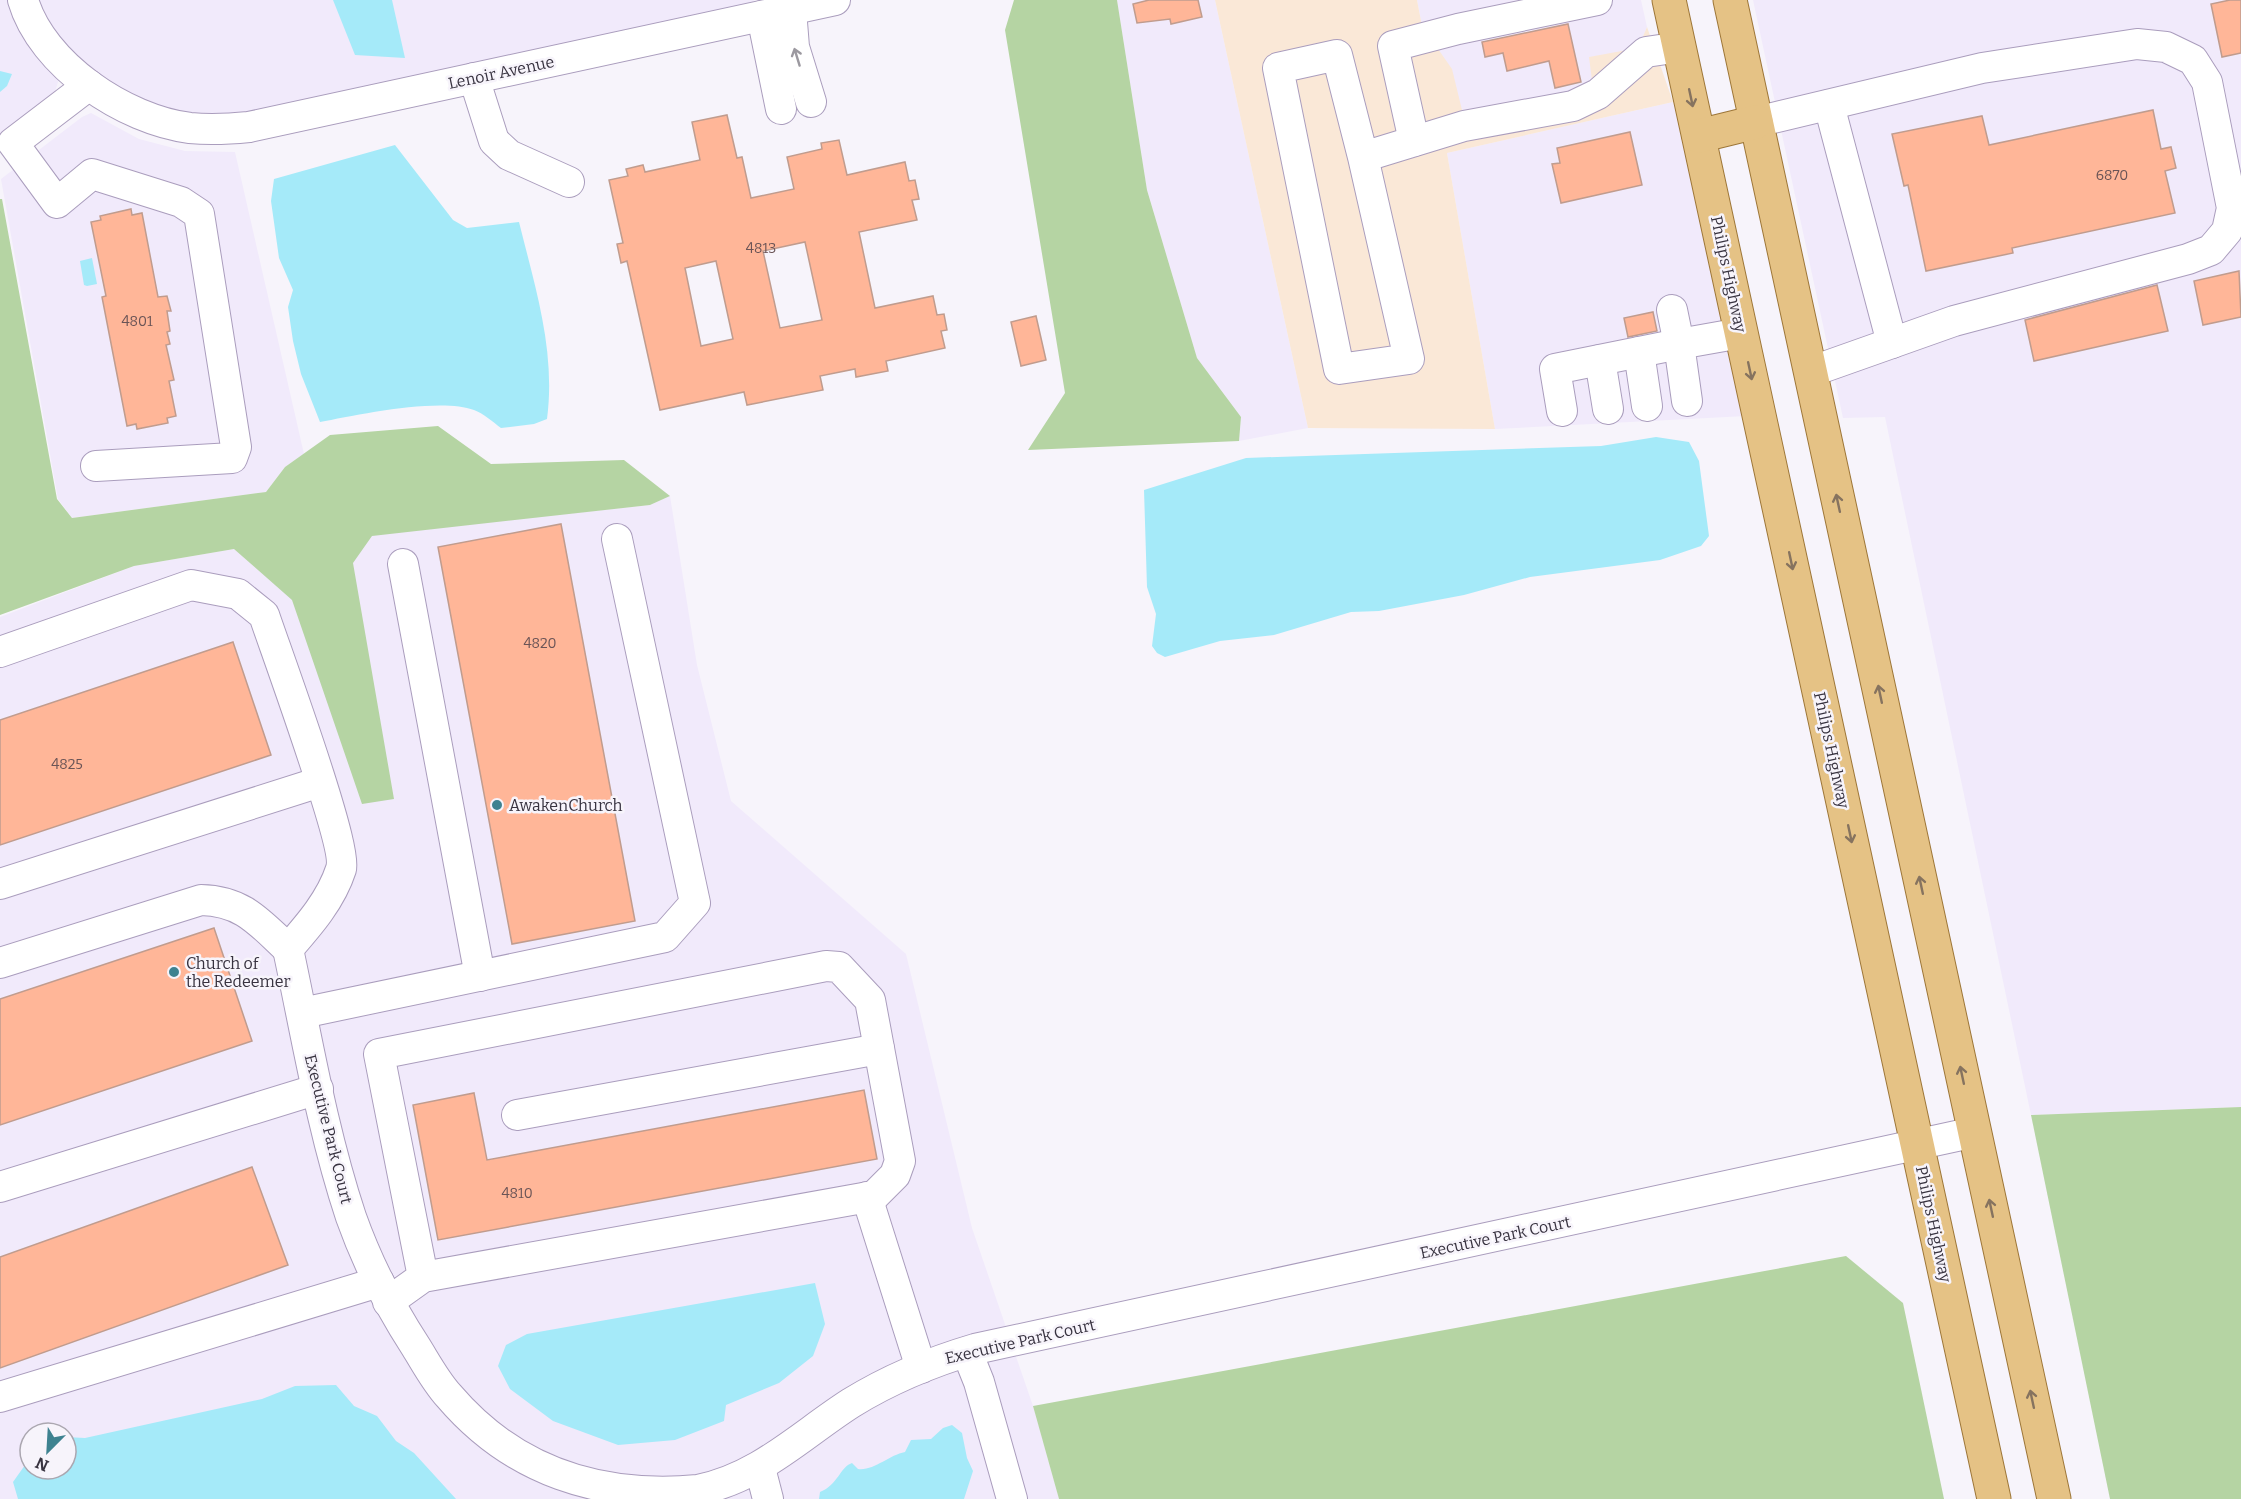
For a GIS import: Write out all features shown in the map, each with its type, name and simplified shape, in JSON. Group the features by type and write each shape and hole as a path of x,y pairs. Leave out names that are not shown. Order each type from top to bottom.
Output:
{"main road":[{"name":"Philips Highway","path":"1669,0 1994,1499"},
{"path":"1730,0 2054,1499"},
{"path":"1699,136 1756,122"}],"street":[{"name":"Lenoir Avenue","path":"23,0 53,51 89,85 112,101 165,123 216,130 249,127 778,9 836,0"},
{"path":"1414,141 1393,46 1458,29 1597,0"},
{"path":"778,9 794,48 811,102"},
{"path":"778,9 781,109"},
{"path":"1756,122 1982,68 2137,44 2166,47 2193,60 2207,82 2232,208 2227,231 2211,250 2188,259 1954,321 1810,372"},
{"path":"1363,157 1464,126 1573,106 1598,94 1646,52 1680,47"},
{"path":"1337,55 1363,157 1408,359 1339,369 1278,68 1337,55"},
{"path":"474,78 494,141 509,155 569,182"},
{"path":"89,85 7,148 57,203 92,174 181,202 199,214 236,447 232,459 96,466"},
{"path":"1829,105 1892,343"},
{"path":"1672,310 1687,401"},
{"path":"1562,411 1555,369 1741,333"},
{"path":"1639,352 1647,406"},
{"path":"1600,360 1608,409"},
{"path":"302,1013 664,938 695,903 617,539"},
{"path":"403,564 480,976"},
{"path":"0,652 191,585 238,594 264,615 320,782 342,867 317,916 288,949 249,912 220,900 201,900 0,963"},
{"path":"0,884 320,782"},
{"name":"Executive Park Court","path":"288,949 334,1163 345,1197 384,1292 447,1394 471,1420 533,1468 556,1489 655,1496 699,1490 760,1468 852,1403 889,1381 967,1352 1975,1132"},
{"path":"0,1397 384,1292 423,1277 874,1196 895,1175 900,1161 870,1000 839,967 826,966 379,1054 423,1277"},
{"path":"517,1115 879,1049"},
{"path":"0,1187 318,1089"},
{"path":"867,1197 921,1368"},
{"path":"967,1352 979,1382 1012,1499"},
{"path":"760,1468 768,1499"}],"shaded area":[{"path":"0,0 9,0 13,13 59,79 53,98 0,138"},
{"path":"37,0 755,0 745,7 234,119 178,116 139,104 67,50"},
{"path":"1117,0 1215,0 1308,428 1239,441 1241,417 1197,358 1147,190"},
{"path":"1215,0 1417,0 1422,26 1452,69 1463,114 1593,88 1589,57 1638,48 1647,27 1673,102 1447,153 1495,429 1308,428"},
{"path":"1417,0 1641,0 1647,27 1638,48 1593,88 1463,114 1422,26"},
{"path":"1753,0 2241,0 2241,1107 2031,1115 1885,417 1843,418"},
{"path":"1673,102 1746,416 1495,429 1447,153"},
{"path":"91,113 139,139 185,151 235,152 304,454 285,467 266,492 72,518 58,499 1,179 82,117"},
{"path":"670,496 697,665 731,801 906,954 972,1228 1033,1406 1059,1499 0,1499 0,617 134,566 234,549 650,505"}],"green space":[{"path":"1014,0 1117,0 1147,190 1197,358 1241,417 1239,441 1028,450 1065,393 1005,30"},
{"path":"0,199 2,199 57,499 72,518 266,492 285,467 330,435 438,426 491,464 624,460 670,496 650,505 372,536 353,563 394,799 362,804 292,600 234,549 134,566 0,615"},
{"path":"2241,1107 2241,1499 2110,1499 2031,1115"},
{"path":"1846,1256 1903,1303 1944,1499 1059,1499 1033,1406"}],"water":[{"path":"333,0 392,0 405,58 355,55"},
{"path":"0,71 12,74 7,86 0,92"},
{"path":"395,145 453,220 467,228 519,222 537,295 546,344 549,369 547,419 534,424 501,428 474,410 441,405 398,408 320,422 301,374 293,341 288,307 293,290 279,258 271,201 274,179"},
{"path":"92,258 97,284 87,286 84,285 80,261"},
{"path":"1656,437 1689,442 1699,461 1709,536 1701,546 1660,560 1530,577 1464,595 1379,611 1351,612 1274,635 1220,641 1165,657 1157,653 1152,646 1156,614 1147,587 1144,490 1246,458 1601,446"},
{"path":"815,1283 825,1324 813,1356 779,1383 726,1405 724,1421 675,1440 618,1445 553,1421 510,1389 498,1366 506,1345 527,1334"},
{"path":"336,1385 354,1406 377,1416 396,1441 414,1453 456,1499 18,1499 13,1482 18,1475 18,1481 78,1481 78,1438 262,1399 295,1386"},
{"path":"952,1425 962,1433 967,1458 973,1471 964,1499 819,1499 820,1492 831,1485 848,1465 852,1463 858,1469 870,1468 905,1452 911,1440 931,1439 943,1428"}],"building":[{"path":"1149,0 1198,0 1202,17 1171,24 1170,19 1137,23 1133,4"},
{"path":"2241,0 2241,53 2222,57 2211,4"},
{"path":"1568,24 1581,82 1555,88 1549,61 1507,71 1503,53 1485,57 1482,42"},
{"path":"2153,110 2161,149 2171,147 2176,168 2165,171 2175,213 2012,248 2013,253 1926,271 1908,185 1904,186 1892,134 1982,116 1989,145"},
{"path":"727,115 737,158 742,157 751,198 794,189 787,157 822,149 821,143 839,140 847,175 905,162 909,181 915,180 919,199 912,200 917,220 859,232 875,308 933,296 937,315 944,314 947,330 941,331 945,348 886,361 888,371 856,377 855,369 820,376 823,390 747,405 744,392 660,410 627,261 621,263 617,244 623,243 609,180 628,176 626,169 643,165 645,172 700,160 692,122","holes":["805,242 822,320 780,328 763,251","716,261 733,339 701,346 685,268"]},
{"path":"1630,132 1642,185 1561,203 1552,164 1560,163 1557,148"},
{"path":"131,209 132,215 142,213 158,297 167,296 171,311 167,311 170,331 167,332 170,344 166,345 174,380 169,381 176,416 167,418 168,423 137,429 136,424 127,426 102,297 106,296 91,222 101,220 100,216"},
{"path":"2239,271 2241,317 2203,325 2194,281"},
{"path":"2157,285 2168,331 2034,361 2025,320"},
{"path":"1653,312 1657,331 1628,337 1624,318"},
{"path":"1036,316 1046,360 1021,366 1011,322"},
{"path":"561,524 635,921 512,944 438,547"},
{"path":"233,642 271,755 0,845 0,720"},
{"path":"214,928 252,1041 0,1125 0,999"},
{"path":"864,1090 877,1159 438,1240 413,1105 474,1093 487,1160"},
{"path":"252,1167 288,1265 0,1368 0,1257"}],"place":[{"name":"AwakenChurch","path":"497,805"},
{"name":"Church of the Redeemer","path":"174,972"}]}
